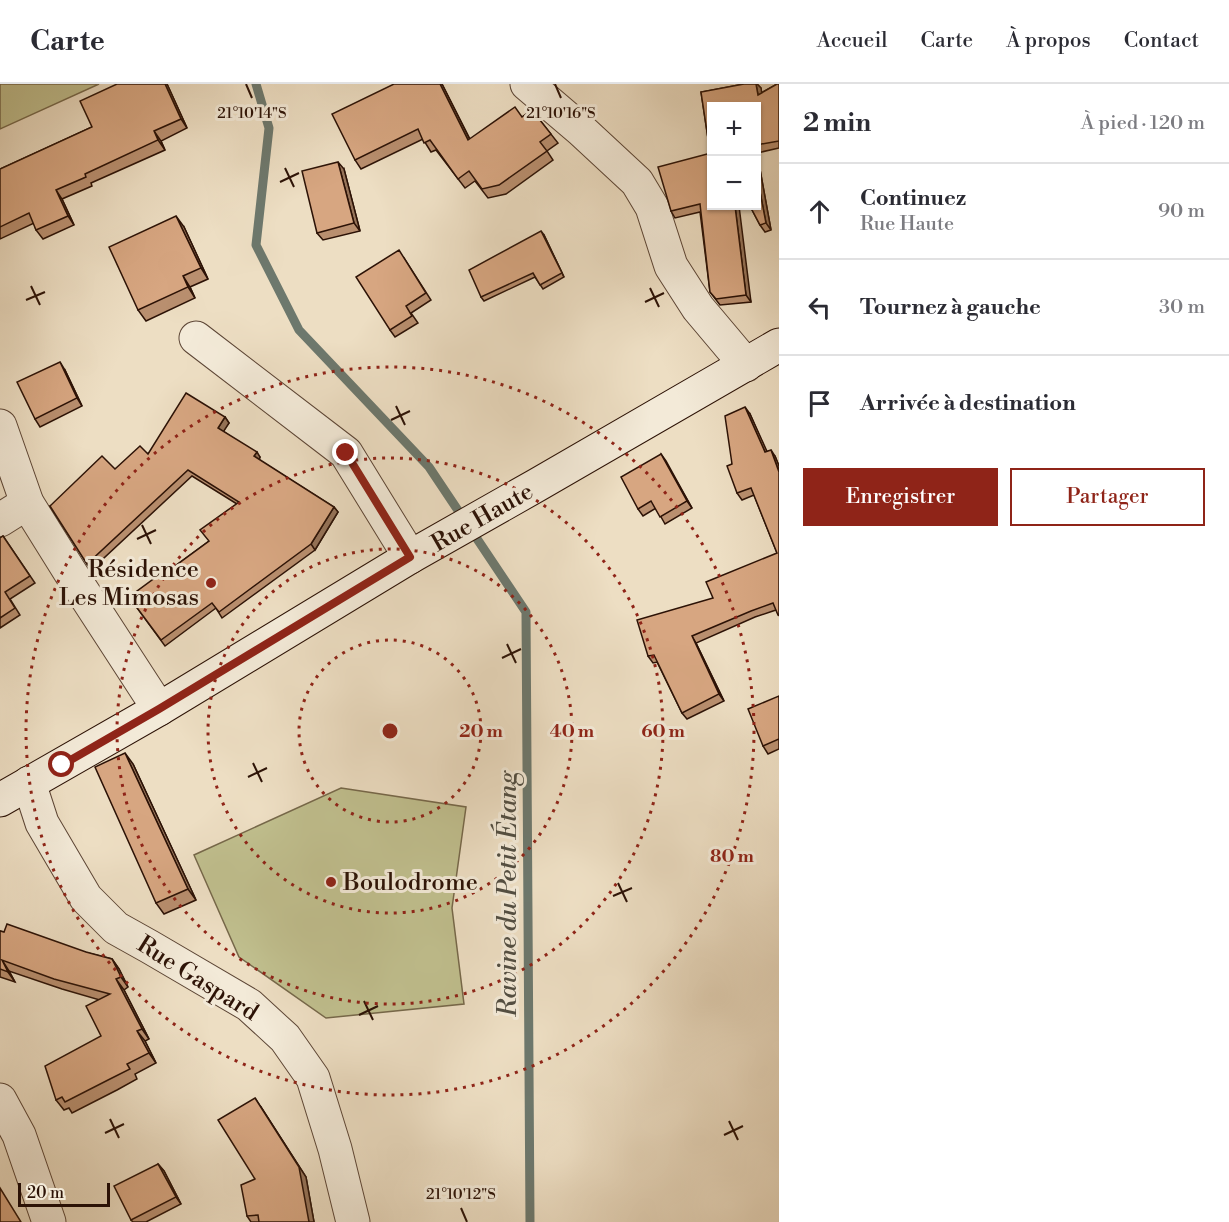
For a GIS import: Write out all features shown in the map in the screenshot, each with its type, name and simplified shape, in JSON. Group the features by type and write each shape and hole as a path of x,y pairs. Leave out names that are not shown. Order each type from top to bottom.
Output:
{"street":[{"path":"527,84 637,182 652,207 671,266 698,308 746,365"},
{"path":"196,338 346,453 421,551"},
{"name":"Rue Haute","path":"0,800 159,709 421,551 778,348"},
{"path":"0,426 27,503 159,709"},
{"path":"0,520 27,503"},
{"name":"Rue Gaspard","path":"29,783 42,823 86,898 116,928 249,1005 285,1038 313,1078 335,1149 353,1222"},
{"path":"0,1100 9,1142 49,1222"}],"shaded area":[{"path":"0,84 99,84 0,129"},
{"name":"Boulodrome","path":"341,788 466,807 452,908 464,1004 326,1018 239,957 194,855"}],"building":[{"path":"117,84 165,84 181,119 154,131 158,140 56,190 68,216 36,230 29,213 0,227 0,169 92,127 80,101"},
{"path":"394,84 440,84 468,140 515,107 522,117 532,110 551,134 540,142 547,151 499,185 482,189 469,171 458,179 430,140 424,143 418,129 355,160 332,114"},
{"path":"756,84 758,95 779,84 779,141 761,144 761,102 707,102 707,132 701,92"},
{"path":"707,154 707,210 735,210 746,295 716,299 710,292 700,204 671,211 658,167"},
{"path":"338,162 354,223 317,233 302,171"},
{"path":"761,197 766,223 760,225 752,210 761,210"},
{"path":"176,216 201,268 183,276 188,287 138,310 109,247"},
{"path":"541,231 562,273 540,285 533,273 481,297 469,270"},
{"path":"399,250 426,293 406,306 412,316 390,330 356,277"},
{"path":"60,362 77,398 35,419 17,382"},
{"path":"186,393 225,417 218,428 257,452 254,456 334,507 311,544 219,612 212,603 161,640 129,597 209,541 200,530 239,502 188,470 87,564 50,506 102,456 115,469 140,446 148,454"},
{"path":"745,407 765,452 771,450 779,472 779,615 773,603 692,636 719,694 682,713 654,655 648,656 637,620 713,598 706,582 777,553 751,488 737,493 727,466 732,464 725,416"},
{"path":"661,454 687,501 660,517 651,501 638,509 621,477"},
{"path":"3,536 30,576 5,592 15,608 0,618 0,538"},
{"path":"779,696 779,739 763,746 748,709"},
{"path":"125,753 188,889 156,903 95,767"},
{"path":"7,924 112,959 121,977 116,979 142,1029 137,1031 149,1053 127,1064 130,1069 65,1102 62,1097 56,1100 45,1066 101,1036 86,1006 110,994 54,979 2,960 8,972 0,969 0,931 4,932"},
{"path":"255,1098 299,1167 309,1222 259,1222 258,1215 247,1216 241,1185 255,1179 218,1120"},
{"path":"158,1164 176,1197 131,1220 114,1186"},
{"path":"0,1188 21,1222 0,1222"}],"waterway":[{"name":"Ravine du Petit Étang","path":"256,84 269,128 256,245 299,330 429,467 526,612 530,1222"}],"place":[{"name":"Résidence Les Mimosas","path":"211,583"},
{"name":"Boulodrome","path":"331,882"}],"route":[{"path":"62,765 410,557 346,453"}]}
